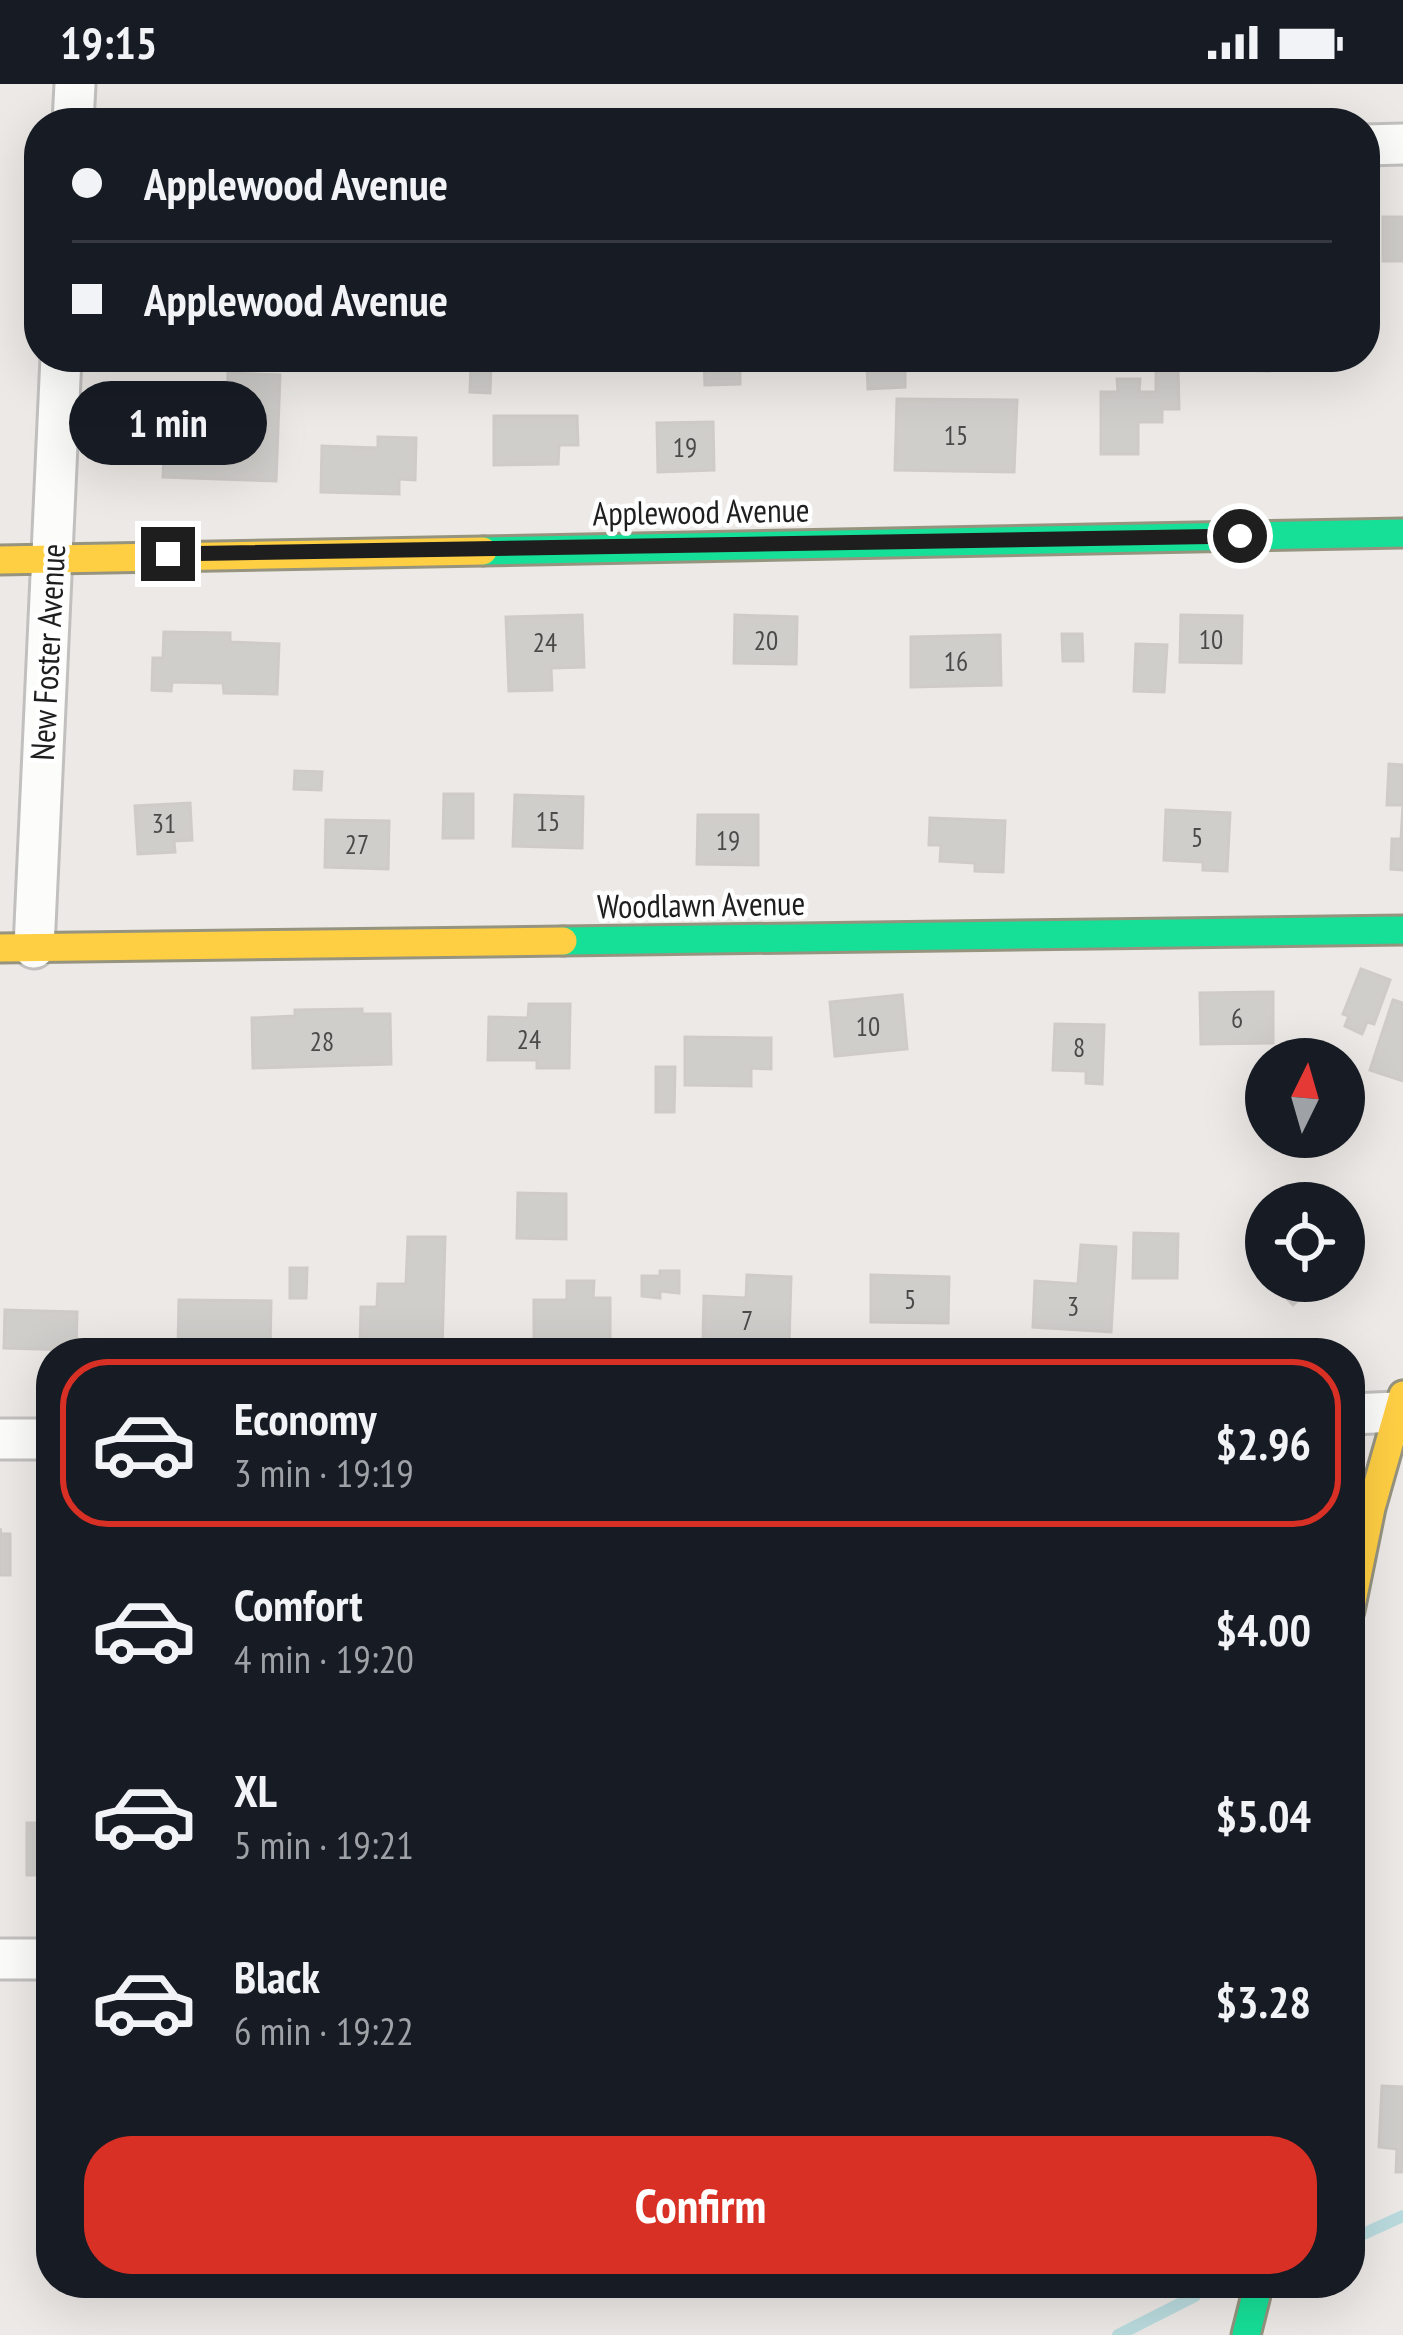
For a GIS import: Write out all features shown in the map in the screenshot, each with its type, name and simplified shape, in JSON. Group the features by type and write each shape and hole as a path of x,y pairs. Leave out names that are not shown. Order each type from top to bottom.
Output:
{"street":[{"name":"New Foster Avenue","path":"17,948 51,558 60,372"},
{"name":"Applewood Avenue","path":"0,560 1403,533"},
{"name":"Woodlawn Avenue","path":"17,948 1403,930"},
{"path":"1365,1411 1400,1403 1365,1537"},
{"path":"0,1439 36,1439"},
{"path":"0,1959 36,1959"},
{"path":"1246,2335 1255,2298"}],"building":[{"path":"1383,217 1403,217 1403,261 1383,261"},
{"path":"471,372 491,372 490,393 470,392"},
{"path":"704,372 740,372 740,384 705,385"},
{"path":"867,372 905,372 905,387 868,389"},
{"path":"1156,372 1178,372 1179,409 1162,409 1162,422 1138,422 1138,454 1101,454 1101,392 1118,392 1117,379 1140,379 1139,392 1156,392"},
{"path":"228,373 280,375 276,481 163,477 166,406 227,408"},
{"path":"897,399 1017,400 1014,472 895,470"},
{"path":"494,416 577,416 578,445 559,445 558,464 494,465"},
{"path":"713,422 714,470 658,472 657,423"},
{"path":"378,437 416,438 415,480 399,479 399,494 321,492 322,446 378,448"},
{"path":"582,615 584,667 551,668 552,690 509,691 506,617"},
{"path":"735,615 797,617 796,664 734,663"},
{"path":"1181,615 1242,616 1241,663 1180,662"},
{"path":"164,632 230,633 230,642 279,644 277,694 224,693 223,683 172,682 171,691 152,690 153,658 163,658"},
{"path":"1062,634 1082,634 1083,661 1063,661"},
{"path":"1000,635 1001,685 911,687 911,637"},
{"path":"1136,644 1167,645 1164,692 1134,691"},
{"path":"1389,764 1403,765 1403,805 1387,805"},
{"path":"295,771 322,772 321,790 294,789"},
{"path":"444,794 473,794 473,838 443,838"},
{"path":"515,795 583,797 582,848 513,846"},
{"path":"190,803 192,840 174,841 175,852 138,854 135,806"},
{"path":"1403,805 1403,870 1391,869 1392,839 1401,839"},
{"path":"1166,810 1230,813 1227,871 1203,870 1203,862 1164,860"},
{"path":"698,815 758,815 758,865 697,864"},
{"path":"930,818 1005,821 1003,872 975,871 975,863 940,861 941,845 929,845"},
{"path":"326,820 389,821 388,869 325,867"},
{"path":"1361,969 1390,980 1374,1024 1367,1022 1362,1034 1345,1026 1349,1016 1343,1014"},
{"path":"1273,992 1273,1038 1201,1044 1200,993"},
{"path":"902,995 907,1049 835,1056 830,1002"},
{"path":"1393,1000 1403,1003 1403,1081 1370,1070"},
{"path":"529,1004 570,1004 569,1068 537,1068 537,1060 488,1060 489,1017 528,1018"},
{"path":"362,1009 362,1014 390,1014 391,1064 253,1068 252,1018 295,1016 295,1010"},
{"path":"1055,1024 1104,1025 1102,1084 1086,1083 1086,1071 1053,1070"},
{"path":"685,1037 771,1038 771,1069 751,1068 751,1086 685,1085"},
{"path":"656,1067 675,1067 674,1112 656,1112"},
{"path":"518,1193 566,1194 566,1239 517,1238"},
{"path":"1134,1233 1178,1234 1177,1278 1133,1278"},
{"path":"408,1237 445,1237 442,1338 360,1338 361,1307 377,1307 378,1284 406,1284"},
{"path":"1081,1245 1116,1247 1111,1332 1033,1327 1035,1281 1078,1284"},
{"path":"290,1268 307,1268 306,1298 290,1298"},
{"path":"660,1271 679,1271 679,1293 642,1296 642,1276 660,1276"},
{"path":"747,1275 791,1277 789,1338 703,1338 704,1296 746,1298"},
{"path":"871,1275 949,1277 948,1323 871,1322"},
{"path":"567,1281 594,1281 593,1298 610,1298 610,1338 534,1338 534,1300 567,1300"},
{"path":"179,1300 271,1301 270,1338 178,1338"},
{"path":"5,1310 77,1312 76,1338 36,1338 36,1349 4,1348"},
{"path":"0,1528 1,1534 10,1534 10,1575 0,1575"},
{"path":"27,1823 36,1823 36,1875 27,1875"},
{"path":"1382,2086 1403,2087 1403,2172 1396,2172 1397,2149 1379,2147"}],"waterway":[{"path":"1365,2233 1403,2216"},
{"path":"1118,2335 1191,2298"}],"traffic: fast":[{"path":"483,551 1403,533"},
{"path":"563,941 1403,930"},
{"path":"1246,2335 1255,2298"}],"traffic: slow":[{"path":"0,560 483,551"},
{"path":"0,948 563,941"},
{"path":"1365,1537 1403,1395"}],"route":[{"path":"168,554 1240,536"}]}
